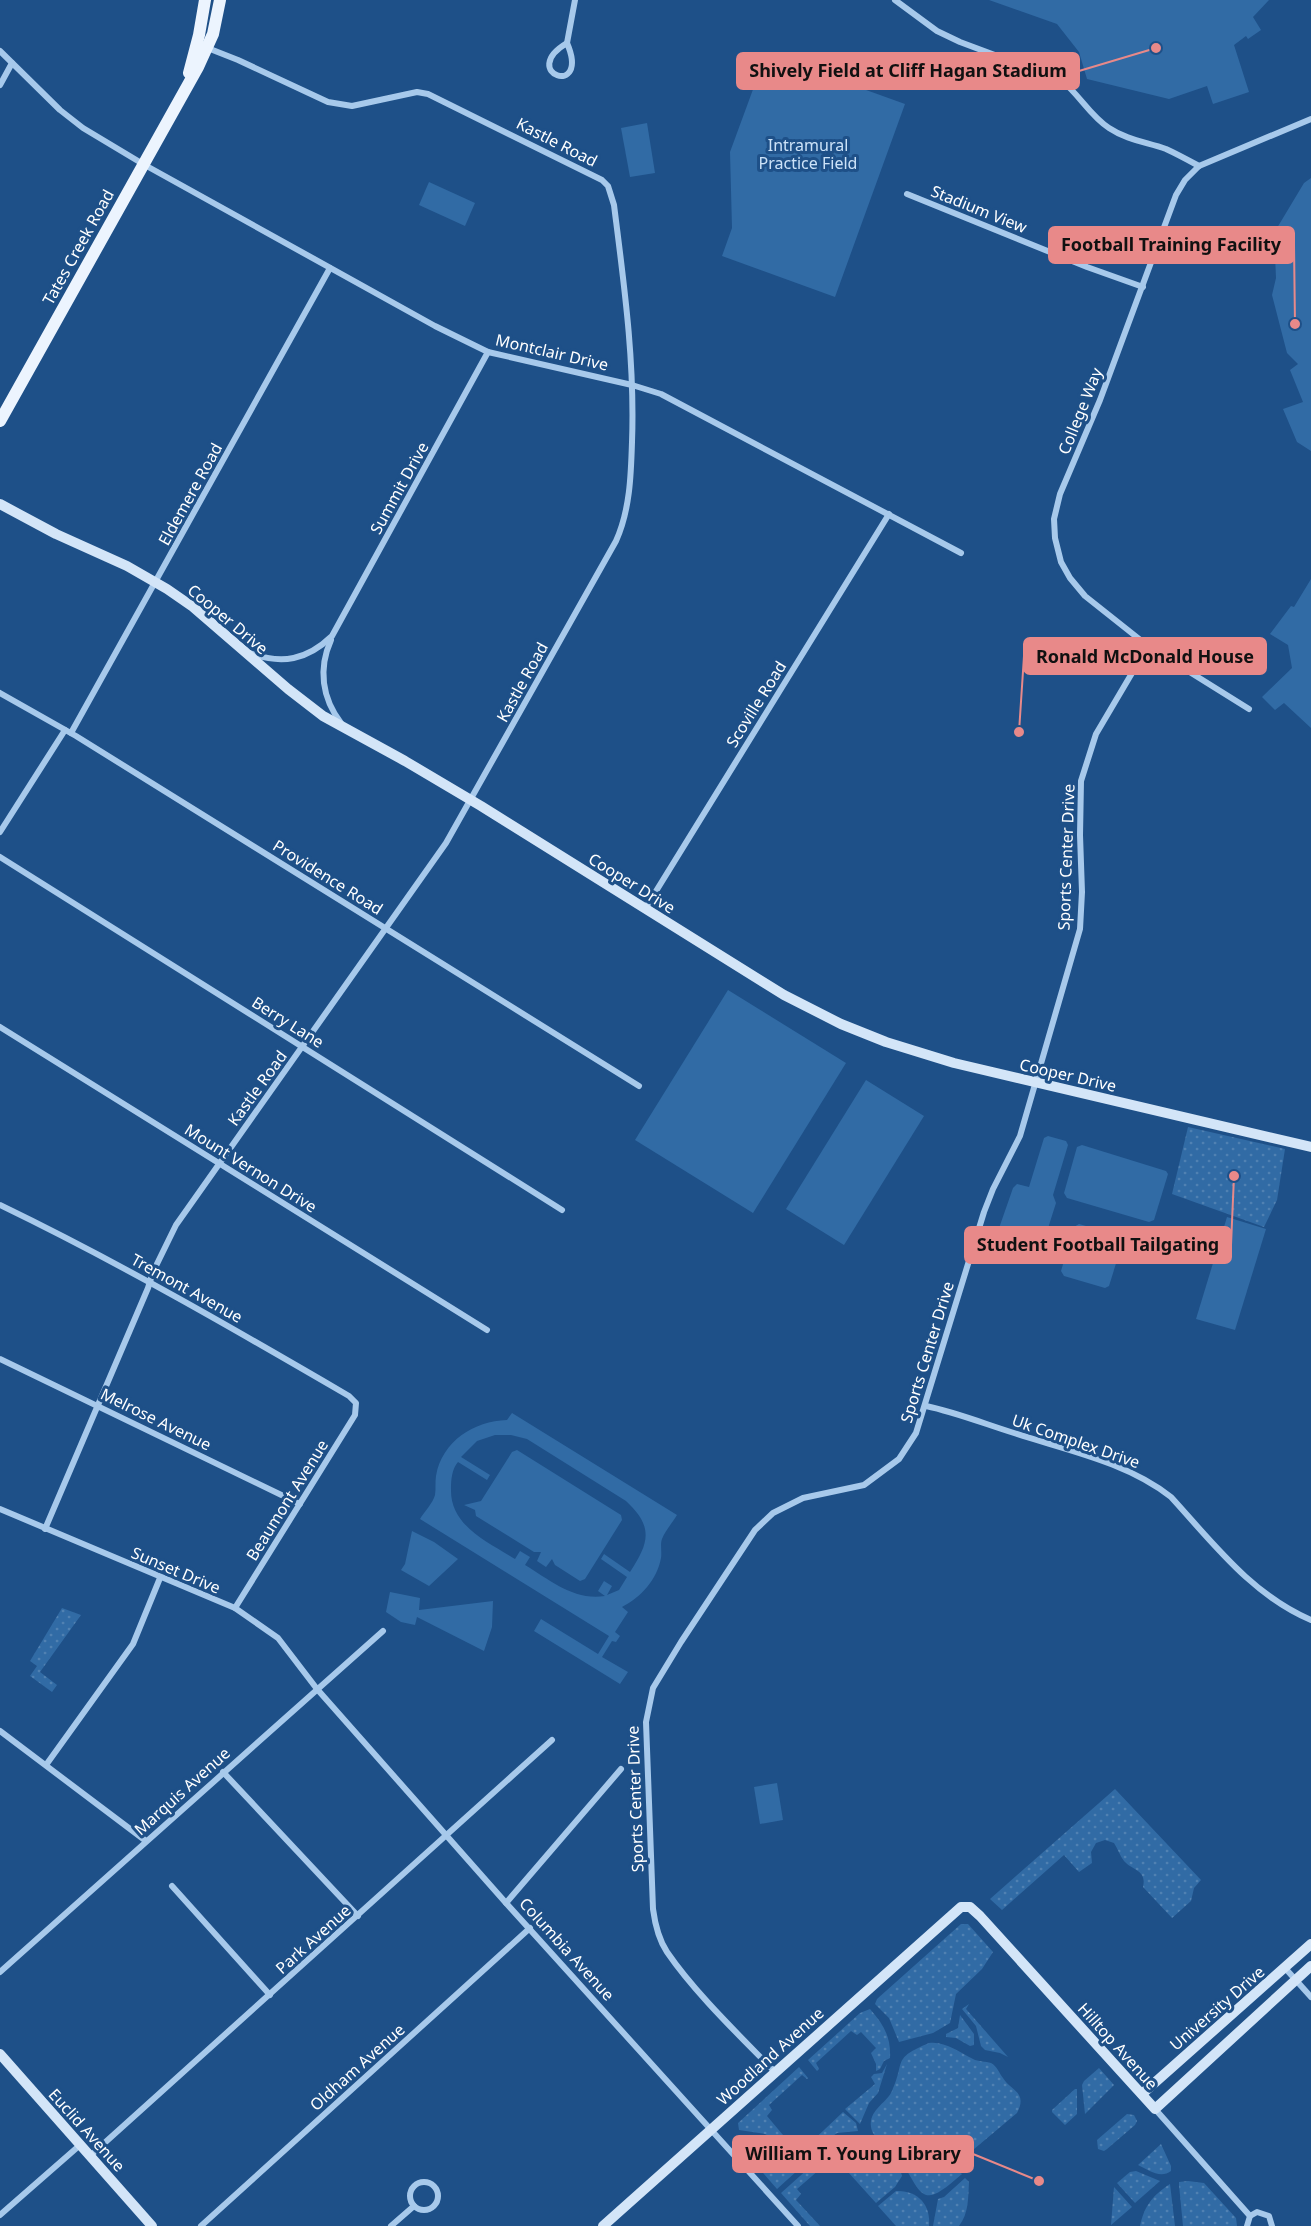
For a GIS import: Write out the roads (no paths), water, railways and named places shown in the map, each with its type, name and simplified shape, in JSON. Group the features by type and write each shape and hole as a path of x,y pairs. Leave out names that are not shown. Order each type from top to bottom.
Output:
{"main road":[{"name":"Tates Creek Road","path":"0,421 184,89 202,46 205,0"},
{"name":"Tates Creek Road","path":"202,46 213,34 220,0"},
{"name":"Cooper Drive","path":"0,504 156,582 193,607 303,702 471,801 784,995 848,1027 886,1042 954,1063 1311,1147"},
{"name":"Hilltop Avenue","path":"957,1909 966,1906 974,1910 1155,2109"},
{"name":"Woodland Avenue","path":"603,2226 957,1909"},
{"name":"University Drive","path":"1142,2094 1311,1944"},
{"name":"University Drive","path":"1155,2109 1311,1966"},
{"name":"Euclid Avenue","path":"0,2054 152,2226"}],"street":[{"path":"567,43 552,55 548,63 555,75 569,74 573,68 572,54 567,43 575,0"},
{"path":"895,0 937,31 1061,80 1074,90 1093,114 1130,140 1166,149 1199,165"},
{"name":"Kastle Road","path":"45,1529 176,1225 387,930 446,843 619,533 627,508 632,464 630,331 614,205 608,186 602,180 428,94 417,92 352,106 328,102 238,60 202,46"},
{"name":"Montclair Drive","path":"0,51 70,119 143,164 435,326 488,351 661,394 961,554"},
{"path":"0,84 12,63"},
{"name":"College Way","path":"1249,709 1148,646 1079,590 1061,562 1054,527 1059,494 1100,400 1176,195 1185,180 1199,165 1311,119"},
{"name":"Stadium View","path":"907,194 1143,287"},
{"name":"Eldemere Road","path":"0,832 68,732 156,582 330,268"},
{"name":"Summit Drive","path":"345,728 333,712 323,681 325,653 332,636 488,351"},
{"name":"Scoville Road","path":"645,909 889,514"},
{"name":"Summit Drive","path":"244,650 271,659 294,660 315,651 332,636"},
{"name":"Sports Center Drive","path":"775,2072 684,1973 667,1951 656,1925 653,1909 647,1776 648,1705 653,1688 681,1642 755,1530 773,1513 795,1502 864,1485 879,1476 898,1459 916,1433 984,1212 993,1188 1020,1136 1080,928 1081,781 1096,734 1148,646"},
{"name":"Providence Road","path":"0,693 68,732 639,1086"},
{"name":"Berry Lane","path":"0,857 562,1210"},
{"name":"Mount Vernon Drive","path":"0,1027 487,1330"},
{"name":"Tremont Avenue","path":"0,1205 150,1281 349,1396 356,1403"},
{"name":"Melrose Avenue","path":"0,1359 300,1504"},
{"name":"Beaumont Avenue","path":"235,1608 355,1415 356,1403"},
{"name":"Uk Complex Drive","path":"926,1406 1091,1458 1131,1473 1160,1488 1257,1588 1280,1604 1311,1620"},
{"name":"Sunset Drive","path":"0,1509 235,1608 278,1638 317,1689"},
{"path":"46,1765 133,1644 160,1578"},
{"name":"Marquis Avenue","path":"0,1972 382,1631"},
{"name":"Columbia Avenue","path":"317,1689 506,1903 798,2226"},
{"path":"0,1731 146,1841"},
{"name":"Park Avenue","path":"90,2156 552,1740"},
{"path":"506,1903 621,1769"},
{"path":"223,1772 358,1916"},
{"path":"172,1886 270,1995"},
{"name":"Oldham Avenue","path":"201,2226 530,1928"},
{"path":"1285,1968 1311,1997"},
{"name":"Hilltop Avenue","path":"1155,2109 1250,2216"},
{"path":"0,2215 80,2145"},
{"path":"423,2181 436,2187 439,2196 436,2205 427,2210 414,2206 410,2193 415,2185 423,2181"},
{"path":"391,2226 414,2206"},
{"path":"1247,2226 1250,2216 1257,2212 1265,2213 1271,2219 1272,2226"}],"place":[{"name":"Shively Field at Cliff Hagan Stadium","path":"1156,48"},
{"name":"Football Training Facility","path":"1295,324"},
{"name":"Ronald McDonald House","path":"1019,732"},
{"name":"Student Football Tailgating","path":"1234,1176"},
{"name":"William T. Young Library","path":"1039,2181"}],"park label":[{"name":"Intramural Practice Field","path":"808,154"}]}
